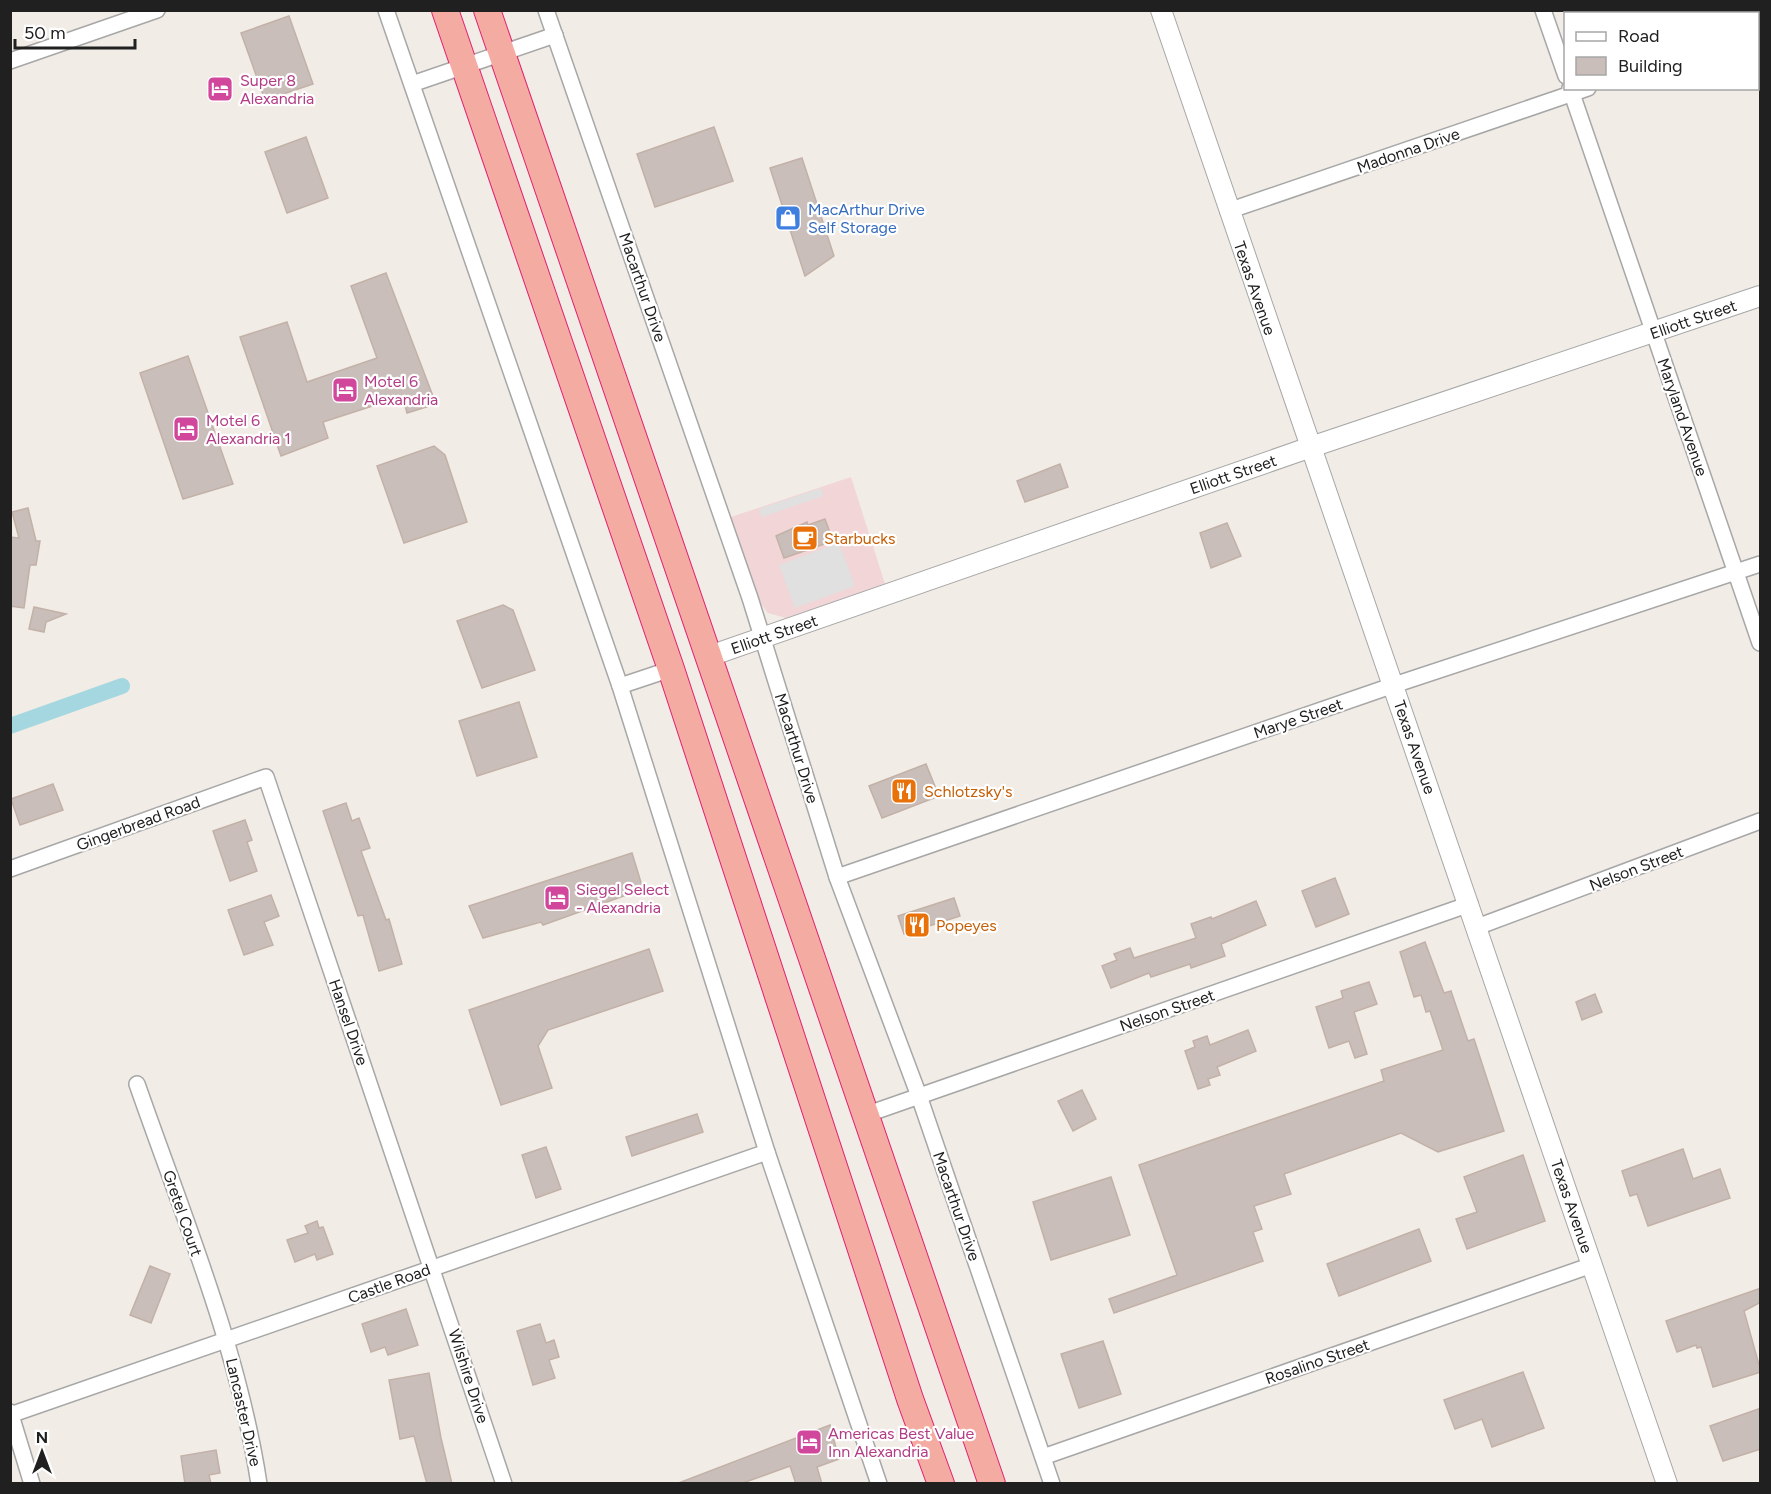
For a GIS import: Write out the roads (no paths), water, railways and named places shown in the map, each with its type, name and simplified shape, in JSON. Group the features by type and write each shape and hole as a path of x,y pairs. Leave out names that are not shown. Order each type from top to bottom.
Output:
{"highway":[{"path":"445,10 671,669 910,1400 941,1484"},
{"path":"487,10 992,1484"},
{"path":"671,669 707,657"},
{"path":"910,1400 927,1484"}],"street":[{"path":"10,61 157,10"},
{"path":"386,10 620,686 767,1152 879,1484"},
{"name":"Macarthur Drive","path":"546,10 762,638 837,877 919,1096 1052,1484"},
{"name":"Texas Avenue","path":"1161,10 1228,211 1470,904 1667,1484"},
{"path":"1543,10 1564,70"},
{"path":"412,84 555,35"},
{"name":"Madonna Drive","path":"1228,211 1571,91"},
{"name":"Maryland Avenue","path":"1571,91 1761,643"},
{"name":"Elliott Street","path":"707,657 1311,447 1761,296"},
{"name":"Marye Street","path":"837,877 1394,685 1761,564"},
{"path":"620,686 671,669"},
{"name":"Gingerbread Road","path":"10,869 266,777"},
{"name":"Hansel Drive","path":"266,777 433,1268"},
{"name":"Nelson Street","path":"1477,927 1761,821"},
{"name":"Nelson Street","path":"865,1115 1470,904"},
{"name":"Gretel Court","path":"137,1084 228,1341"},
{"name":"Castle Road","path":"11,1414 228,1341 767,1152"},
{"name":"Rosalino Street","path":"1043,1457 1592,1265"},
{"name":"Wilshire Drive","path":"433,1268 504,1484"},
{"name":"Lancaster Drive","path":"228,1341 245,1405 259,1484"},
{"path":"11,1414 32,1484"}],"waterway":[{"path":"10,726 122,686"}],"place":[{"name":"Super 8 Alexandria","path":"220,89"},
{"name":"MacArthur Drive Self Storage","path":"788,218"},
{"name":"Motel 6 Alexandria","path":"345,390"},
{"name":"Motel 6 Alexandria 1","path":"186,429"},
{"name":"Starbucks","path":"805,538"},
{"name":"Schlotzsky's","path":"904,791"},
{"name":"Siegel Select - Alexandria","path":"557,898"},
{"name":"Popeyes","path":"917,925"},
{"name":"Americas Best Value Inn Alexandria","path":"809,1442"}]}
